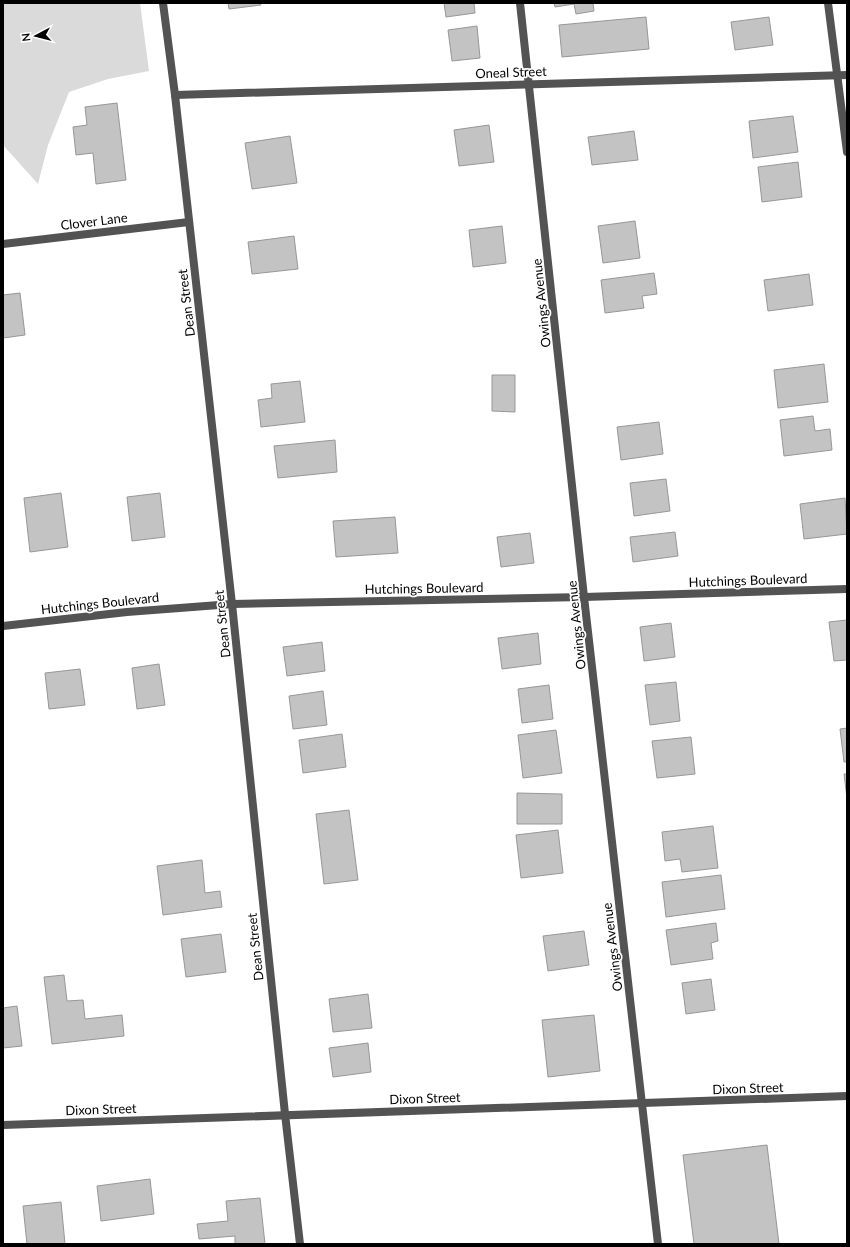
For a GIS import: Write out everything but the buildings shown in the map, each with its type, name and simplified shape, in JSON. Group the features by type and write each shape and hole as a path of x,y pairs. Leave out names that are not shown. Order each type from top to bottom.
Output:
{"street":[{"name":"Dean Street","path":"163,3 175,95 232,604 300,1244"},
{"name":"Owings Avenue","path":"520,3 530,84 584,597 658,1244"},
{"path":"828,3 847,152"},
{"name":"Oneal Street","path":"175,95 847,75"},
{"name":"Clover Lane","path":"3,244 189,222"},
{"name":"Hutchings Boulevard","path":"3,626 127,612 232,604 584,597 847,589"},
{"name":"Dixon Street","path":"3,1125 285,1114 642,1104 847,1096"}],"shaded area":[{"path":"3,3 140,3 149,71 108,79 69,92 48,145 38,184 3,145"}]}
